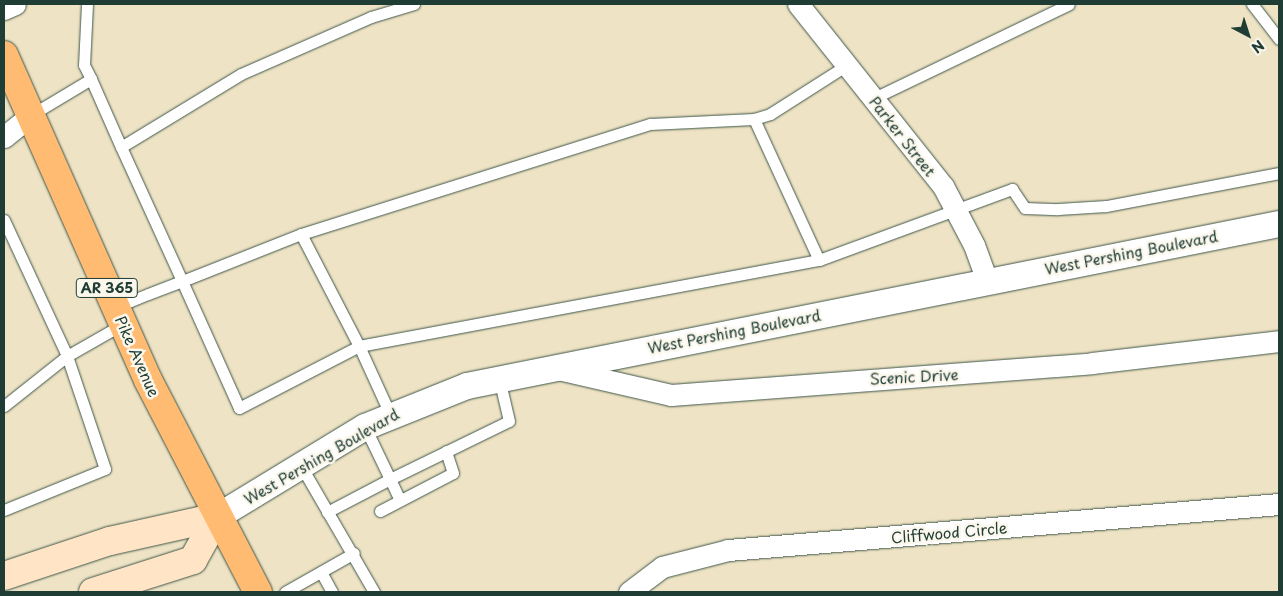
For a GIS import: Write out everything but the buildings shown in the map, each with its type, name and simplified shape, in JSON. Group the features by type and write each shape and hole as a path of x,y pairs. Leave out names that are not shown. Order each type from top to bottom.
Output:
{"main road":[{"name":"Pike Avenue","path":"4,55 119,316 217,516"},
{"name":"West Pershing Boulevard","path":"4,576 110,541 217,516"},
{"path":"93,592 193,560 217,516"},
{"name":"AR 365","path":"217,516 258,592"}],"street":[{"path":"4,9 14,4"},
{"name":"Parker Street","path":"798,4 943,186 987,280"},
{"path":"4,137 31,115"},
{"name":"West Pershing Boulevard","path":"217,516 364,427 439,394 499,378 987,280 1279,224"},
{"name":"Scenic Drive","path":"550,368 671,395 1092,363 1279,341"},
{"name":"Cliffwood Circle","path":"629,592 662,567 728,550 1279,504"}],"lane":[{"path":"87,4 84,65 239,408 359,346 819,260 1012,189 1025,208 1058,210 1106,206 1279,173"},
{"path":"121,147 241,74 371,17 414,4"},
{"path":"874,98 1069,4"},
{"path":"1252,4 1279,38"},
{"path":"4,406 119,316 182,281 300,234 650,124 754,119 770,114 847,65"},
{"path":"31,115 90,79"},
{"path":"754,119 819,260"},
{"path":"4,220 67,356 105,469 4,510"},
{"path":"300,234 359,346 390,414"},
{"path":"327,512 509,421 499,378"},
{"path":"364,427 400,500"},
{"path":"380,511 453,472 446,451"},
{"path":"301,466 327,512 346,531 354,554 374,592"},
{"path":"285,592 354,554"},
{"path":"321,572 332,592"}]}
